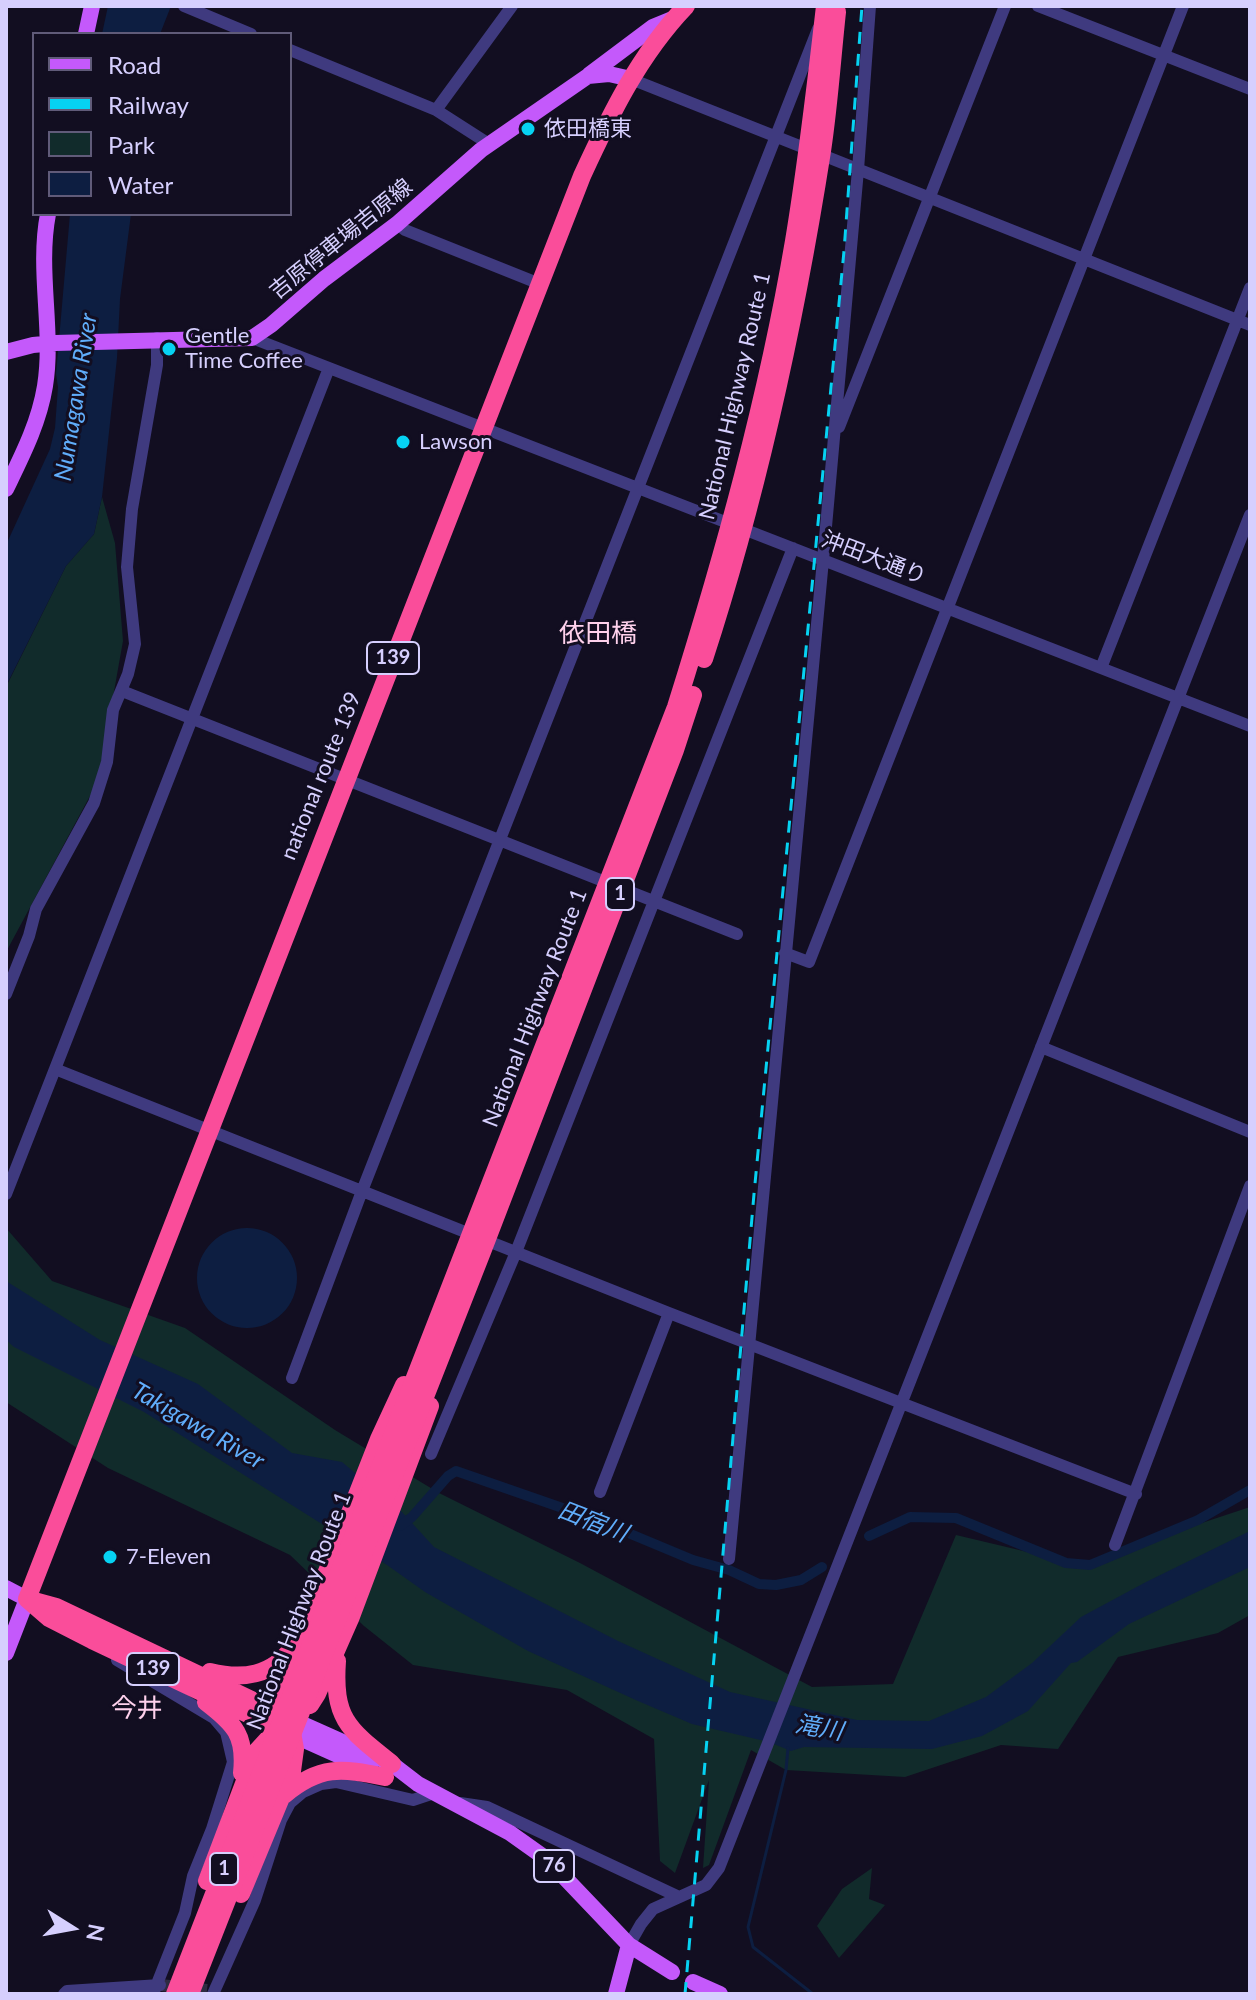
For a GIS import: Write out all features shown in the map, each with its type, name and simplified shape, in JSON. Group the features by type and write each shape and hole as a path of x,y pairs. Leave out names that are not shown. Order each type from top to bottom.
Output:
{"highway":[{"name":"National Highway Route 1","path":"205,1993 656,761 711,597 741,488 780,317 808,149 826,6"},
{"name":"National Highway Route 1","path":"162,1990 475,1250 675,750 740,543 762,461 796,305 822,147 837,6"},
{"name":"national route 139","path":"27,1599 582,176 631,79 680,12"},
{"name":"1","path":"205,1993 241,1894 292,1771 295,1749 282,1696 286,1676 379,1439 475,1250"},
{"name":"1","path":"162,1990 256,1752 317,1694 337,1650 414,1454 475,1250"},
{"name":"139","path":"27,1599 49,1618 92,1640 172,1669"},
{"name":"139","path":"27,1599 56,1607 172,1669 287,1724"},
{"name":"1","path":"172,1669 243,1677 261,1673 276,1665 301,1635"},
{"name":"1","path":"337,1650 335,1687 338,1708 388,1770"},
{"name":"1","path":"172,1669 226,1718 241,1736 244,1755 239,1792"},
{"path":"282,1796 303,1779 318,1773 388,1770"}],"main road":[{"path":"86,32 92,6"},
{"name":"吉原停車場吉原線","path":"252,338 397,224 489,144 653,27 680,12"},
{"path":"588,76 609,74 631,79"},
{"path":"6,489 39,415 45,383 50,343 44,263 48,216"},
{"path":"6,352 50,343 252,338"},
{"path":"6,1588 27,1599 6,1653"},
{"name":"76","path":"287,1724 418,1784 510,1833 548,1860 629,1945"},
{"path":"616,1994 629,1945 672,1972"},
{"path":"693,1982 720,1994"}],"street":[{"path":"436,110 512,6"},
{"path":"292,1378 362,1191 826,6"},
{"path":"729,1559 823,560 870,6"},
{"path":"833,442 1005,6"},
{"path":"1038,6 1250,89"},
{"path":"785,953 809,962 1183,6"},
{"path":"186,7 246,32"},
{"path":"292,51 436,110 489,144"},
{"path":"631,79 1244,323"},
{"path":"397,224 405,230 540,284"},
{"path":"1101,668 1244,323 1250,288"},
{"path":"6,994 36,909 94,803 107,762 113,710 122,691 135,644 127,567 132,509 157,365 157,338"},
{"name":"沖田大通り","path":"252,338 1250,726"},
{"path":"6,1194 329,368"},
{"path":"629,1945 653,1909 706,1885 719,1868 1250,515"},
{"path":"431,1454 516,1252 793,548"},
{"path":"122,691 737,934"},
{"path":"1041,1047 1250,1132"},
{"path":"55,1069 669,1313 1136,1494"},
{"path":"1115,1545 1250,1186"},
{"path":"600,1492 669,1313"},
{"path":"64,1994 67,1991 162,1990 193,1876 233,1762 226,1732 214,1718 107,1655 92,1640"},
{"path":"205,1993 255,1900 281,1820 290,1803 303,1792 321,1784 336,1782 413,1800 434,1793"},
{"path":"453,1802 487,1807 679,1897"},
{"path":"548,1860 564,1843"}],"green space":[{"path":"102,497 115,543 123,641 98,781 6,952 6,687 66,566 94,534"},
{"path":"6,1228 52,1281 185,1328 335,1430 439,1493 580,1563 812,1687 893,1684 956,1535 1078,1564 1250,1507 1250,1615 1218,1633 1118,1657 1058,1749 1001,1745 905,1777 786,1770 751,1750 709,1865 703,1868 709,1780 675,1873 660,1861 654,1739 567,1690 413,1665 364,1626 290,1555 108,1468 6,1402"},
{"path":"872,1868 869,1899 885,1905 839,1958 817,1926 842,1889"}],"water":[{"path":"108,6 171,6 161,32 102,32"},
{"name":"Numagawa River","path":"70,216 131,216 102,497 94,534 66,566 6,686 6,545 50,449 55,428 56,374"},
{"path":"247,1228 266,1232 283,1242 293,1259 297,1278 293,1297 283,1314 266,1324 247,1328 228,1324 211,1314 201,1297 197,1278 201,1259 211,1242 228,1232"},
{"path":"6,1281 100,1340 198,1384 292,1453 342,1462 402,1512 434,1547 618,1641 730,1692 857,1720 929,1721 986,1697 1032,1663 1081,1617 1250,1531 1250,1567 1129,1624 1077,1662 1071,1663 1028,1711 982,1736 932,1749 804,1747 791,1751 769,1742 692,1724 528,1651 425,1592 144,1412 14,1347 6,1340"}],"waterway":[{"name":"田宿川","path":"400,1526 456,1471 597,1520 759,1584 776,1585 801,1580 822,1567"},
{"name":"田宿川","path":"869,1536 910,1517 956,1518 1066,1563 1090,1565 1198,1520 1250,1490"},
{"name":"滝川","path":"788,1748 786,1770 748,1927 753,1947 813,1994"}],"tunnel":[{"path":"160,1985 207,1990"}],"railway":[{"path":"685,1994 754,1194 844,251 862,6"}],"place":[{"name":"依田橋東","path":"528,129"},
{"name":"Gentle Time Coffee","path":"169,349"},
{"name":"Lawson","path":"403,442"},
{"name":"7-Eleven","path":"110,1557"}],"district":[{"name":"依田橋","path":"598,634"},
{"name":"今井","path":"137,1709"}],"water label":[{"name":"Takigawa River","path":"198,1426"}]}
